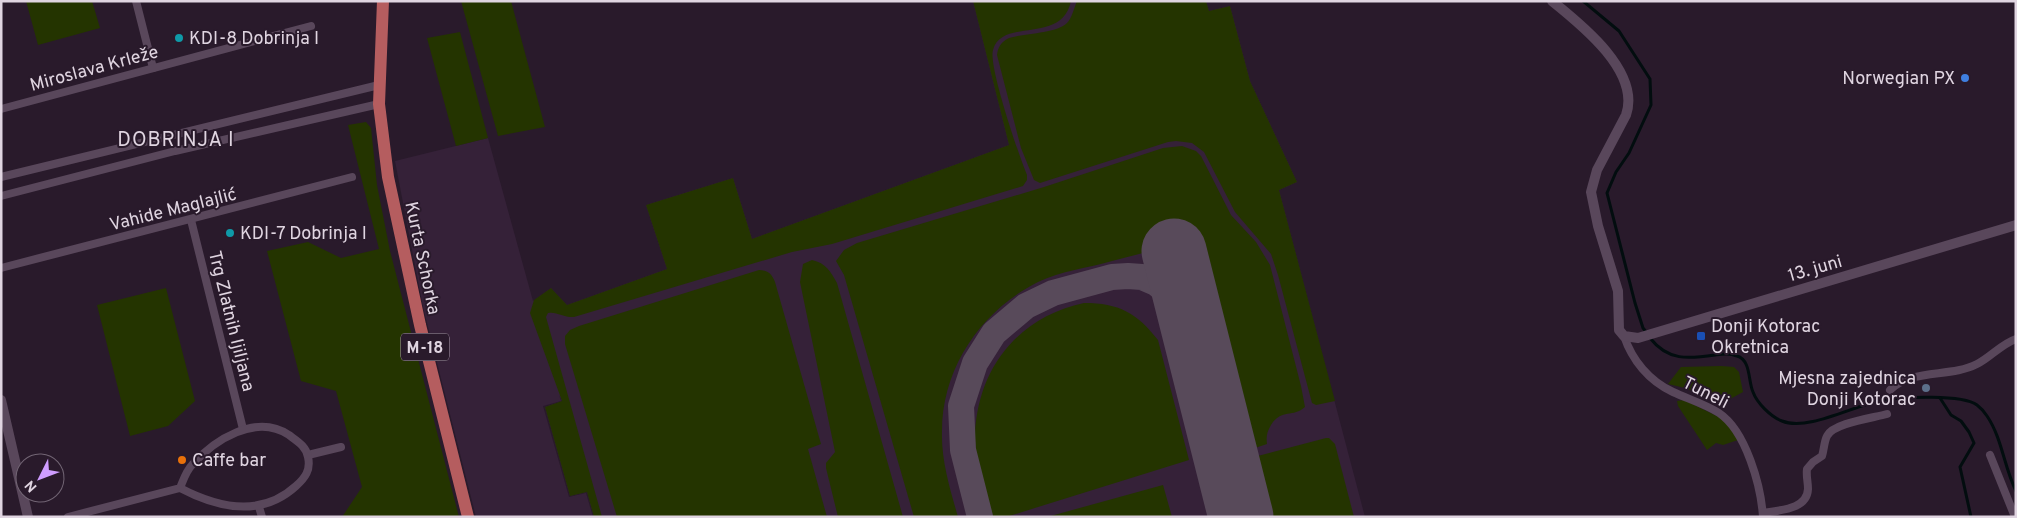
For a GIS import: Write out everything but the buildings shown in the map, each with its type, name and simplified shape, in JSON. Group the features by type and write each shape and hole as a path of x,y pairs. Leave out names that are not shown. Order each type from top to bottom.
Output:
{"main road":[{"name":"Kurta Schorka","path":"383,1 379,104 388,176 418,316 468,517"}],"street":[{"path":"136,1 153,68"},
{"path":"1552,1 1580,24 1604,49 1620,72 1628,90 1628,108 1597,170 1591,192 1598,226 1618,291 1618,330 1624,336"},
{"name":"Miroslava Krleže","path":"1,109 311,26"},
{"path":"1,177 379,85"},
{"path":"1,196 175,151 379,104"},
{"name":"Vahide Maglajlić","path":"1,268 352,177"},
{"name":"Trg Zlatnih ljiljana","path":"191,220 243,429"},
{"name":"13. juni","path":"1624,336 1638,338 2016,224"},
{"name":"Tuneli","path":"1624,336 1630,353 1651,378 1672,392 1710,408 1728,420 1741,439 1752,464 1763,515"},
{"path":"1890,390 1904,379 1942,374 1977,364 2008,342 2016,339"},
{"path":"1,400 28,517"},
{"path":"1763,515 1795,506 1805,499 1808,491 1807,469 1822,456 1826,438 1830,431 1887,414"},
{"path":"68,517 180,488 200,499 222,504 259,507 288,494 304,478 309,467 308,455 301,443 284,432 263,427 243,429 225,437 190,466 180,488"},
{"path":"308,455 341,447"},
{"path":"1990,455 2015,517"},
{"path":"259,507 262,517"}],"shaded area":[{"path":"973,1 1206,1 1209,11 1230,6 1250,81 1297,182 1279,190 1365,517 594,517 587,492 570,496 545,407 562,401 559,395 561,401 543,406 569,497 586,493 593,517 476,517 423,307 395,161 488,138 533,301 551,288 567,305 667,269 646,205 733,178 752,239 1009,145"}],"green space":[{"path":"26,1 92,1 100,28 38,45"},
{"path":"461,1 511,1 545,127 498,136"},
{"path":"973,1 1071,1 1065,14 1056,23 1008,35 999,40 993,50 999,91 1027,175 1027,180 1023,186 832,244 792,252 574,317 548,313 546,317 602,517 594,517 587,492 570,496 545,407 562,401 530,313 534,300 551,288 567,305 667,269 646,205 733,178 752,239 1009,145"},
{"path":"1077,1 1206,1 1209,11 1230,6 1250,81 1297,182 1279,190 1335,401 1316,405 1312,403 1271,254 1235,212 1204,152 1192,143 1168,142 1040,183 1034,180 1021,148 997,52 1002,43 1009,38 1062,27 1070,18"},
{"path":"460,32 488,138 456,146 427,38"},
{"path":"366,122 371,128 377,185 390,251 459,517 342,517 362,487 336,391 301,381 267,251 308,242 341,258 379,249 348,125"},
{"path":"1182,146 1196,151 1201,156 1231,215 1256,242 1270,265 1305,407 1275,420 1268,432 1267,444 1252,449 1196,239 1065,272 1038,282 999,308 969,343 949,385 944,407 942,431 945,464 958,517 914,517 844,275 836,261 844,250 857,243 1044,187 1163,148"},
{"path":"812,260 824,266 837,283 903,517 838,517 826,468 826,463 835,452 800,282 803,264"},
{"path":"759,270 769,273 775,282 821,444 808,449 827,517 617,517 565,344 565,336 570,330 579,326"},
{"path":"166,288 195,401 168,426 130,436 97,305"},
{"path":"1084,303 1107,305 1126,311 1135,316 1158,340 1189,460 1006,517 993,517 975,444 978,410 984,387 1006,349 1022,333 1040,320 1061,310"},
{"path":"1681,367 1734,367 1739,372 1743,392 1721,404 1685,388 1668,384"},
{"path":"1684,400 1725,420 1738,440 1723,445 1716,443 1707,450 1678,406 1677,401"},
{"path":"1329,438 1335,444 1354,517 1270,517 1254,457"},
{"path":"1163,485 1172,517 1047,517"}],"waterway":[{"path":"1583,1 1619,31 1650,79 1651,105 1629,153 1616,172 1607,193 1635,303 1643,328 1647,333"},
{"path":"1650,338 1664,351 1679,357 1726,354 1742,358 1747,366 1751,387 1755,396 1769,413 1782,421 1805,423 1893,399 1932,397 1959,399 1977,405 1992,425 2016,491"},
{"path":"1940,398 1951,415 1961,421 1974,443 1960,467 1971,517"}],"taxiway":[{"path":"980,517 963,450 961,406 975,363 994,333 1026,306 1053,293 1112,277 1128,276 1142,277 1156,283 1171,295 1193,324"}],"runway":[{"path":"1174,251 1241,517"}],"place":[{"name":"KDI-8 Dobrinja I","path":"179,38"},
{"name":"Norwegian PX","path":"1965,78"},
{"name":"KDI-7 Dobrinja I","path":"230,233"},
{"name":"Donji Kotorac Okretnica","path":"1701,336"},
{"name":"Mjesna zajednica Donji Kotorac","path":"1926,388"},
{"name":"Caffe bar","path":"182,460"}],"district":[{"name":"DOBRINJA I","path":"176,139"}]}
